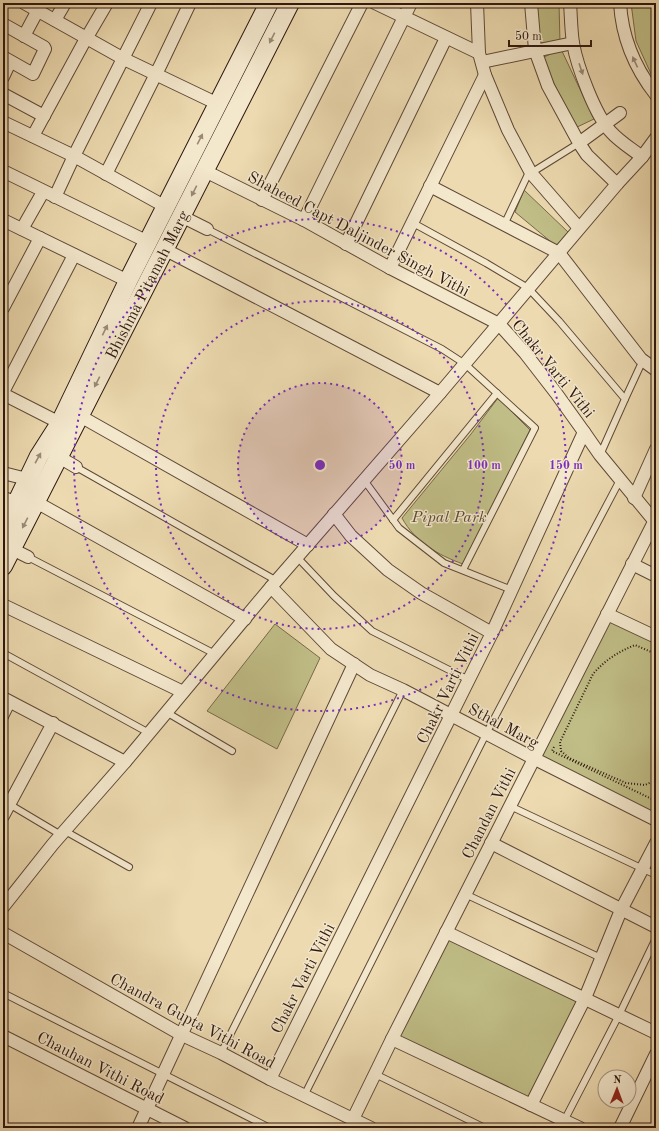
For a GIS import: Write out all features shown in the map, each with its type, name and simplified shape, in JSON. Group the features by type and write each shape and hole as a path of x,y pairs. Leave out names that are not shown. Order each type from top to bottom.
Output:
{"main road":[{"name":"Bhishma Pitamah Marg","path":"3,566 80,416 156,246 166,207 269,3"},
{"name":"Bhishma Pitamah Marg","path":"5,524 10,500 27,479 39,456 60,423 128,281 181,216 290,3"}],"street":[{"path":"24,3 124,59 218,104"},
{"path":"55,20 65,3"},
{"path":"33,136 107,3"},
{"path":"55,197 74,156 152,3"},
{"path":"106,174 190,3"},
{"path":"262,200 362,3"},
{"path":"375,3 446,38 480,58 573,43"},
{"path":"304,220 405,18 411,3"},
{"path":"477,3 480,58 485,75 508,130 531,171 579,228"},
{"path":"531,3 535,50 548,86 579,143 587,154 617,184"},
{"path":"570,3 573,43 586,84 595,106 605,124 619,140 642,157"},
{"path":"620,3 621,21 628,47 639,72 656,95"},
{"path":"24,36 38,10"},
{"path":"3,24 45,48 34,74 7,60 3,77"},
{"path":"346,244 446,38"},
{"path":"390,268 485,75"},
{"path":"3,94 44,116"},
{"path":"579,143 620,113"},
{"path":"3,122 74,156 166,207"},
{"path":"3,907 63,833 149,734 274,584 465,364 579,228 642,157 656,138"},
{"path":"3,171 43,192 156,246 440,393"},
{"name":"Shaheed Capt Daljinder Singh Vithi","path":"204,171 304,220 390,268 499,324"},
{"path":"430,186 559,253 643,360 656,370"},
{"path":"22,229 43,192"},
{"path":"181,216 207,229"},
{"path":"4,223 22,229 128,281"},
{"path":"3,308 40,238"},
{"path":"60,423 3,393 74,255"},
{"name":"Chakr Varti Vithi","path":"270,1079 492,633 584,432 525,353 499,324"},
{"path":"80,416 308,545"},
{"path":"584,432 600,455 655,522"},
{"path":"634,498 656,449"},
{"path":"59,457 76,467"},
{"path":"3,473 27,479"},
{"path":"36,502 245,619"},
{"path":"334,514 351,536 388,570 421,593 492,633"},
{"name":"Chandan Vithi","path":"353,1120 491,842 632,564 655,522"},
{"path":"12,549 28,557"},
{"path":"632,564 656,576"},
{"name":"Sthal Marg","path":"274,584 331,649 370,674 656,820"},
{"path":"3,605 183,692"},
{"path":"607,614 656,637"},
{"path":"138,1128 354,664"},
{"path":"8,700 125,762"},
{"path":"3,816 53,723"},
{"path":"491,842 656,927"},
{"path":"531,1105 585,998 622,910 656,843"},
{"path":"446,932 656,1033"},
{"name":"Chandra Gupta Vithi Road","path":"3,933 182,1034 371,1128"},
{"name":"Chauhan Vithi Road","path":"3,1036 185,1128"},
{"path":"392,1039 580,1128"},
{"path":"620,1128 656,1054"}],"lane":[{"path":"504,225 531,171 579,143"},
{"path":"413,223 528,288 559,321 625,399"},
{"path":"207,229 442,349 465,364 535,428 463,570"},
{"path":"600,455 643,360"},
{"path":"393,520 497,393"},
{"path":"76,467 274,584"},
{"path":"364,480 399,528 444,563 512,590"},
{"path":"304,1096 486,734 620,480"},
{"path":"28,557 215,654"},
{"path":"297,557 334,596 372,631 469,680"},
{"path":"3,652 149,734"},
{"path":"221,1053 403,690"},
{"path":"3,721 8,700"},
{"path":"166,712 232,751"},
{"path":"9,804 129,867"},
{"path":"510,806 656,875"},
{"path":"465,894 601,958"},
{"path":"564,1121 619,1015 656,938"},
{"path":"3,993 270,1128"},
{"path":"375,1074 485,1128"}],"path":[{"path":"656,654 635,645 622,650 601,665 593,674 560,742 561,751 569,758 626,784 645,785 656,780"},
{"path":"592,669 552,751 656,802"}],"green space":[{"path":"536,3 559,3 560,43 537,43"},
{"path":"631,3 656,3 656,80 652,76 636,41"},
{"path":"561,49 594,119 575,128 542,58"},
{"path":"524,190 568,232 556,246 515,212"},
{"name":"Pipal Park","path":"498,398 530,430 463,564 436,552 420,541 402,518 471,434"},
{"path":"609,618 656,641 656,814 540,756"},
{"path":"275,624 320,658 277,749 207,711"},
{"path":"446,932 585,998 531,1105 392,1039"}]}
